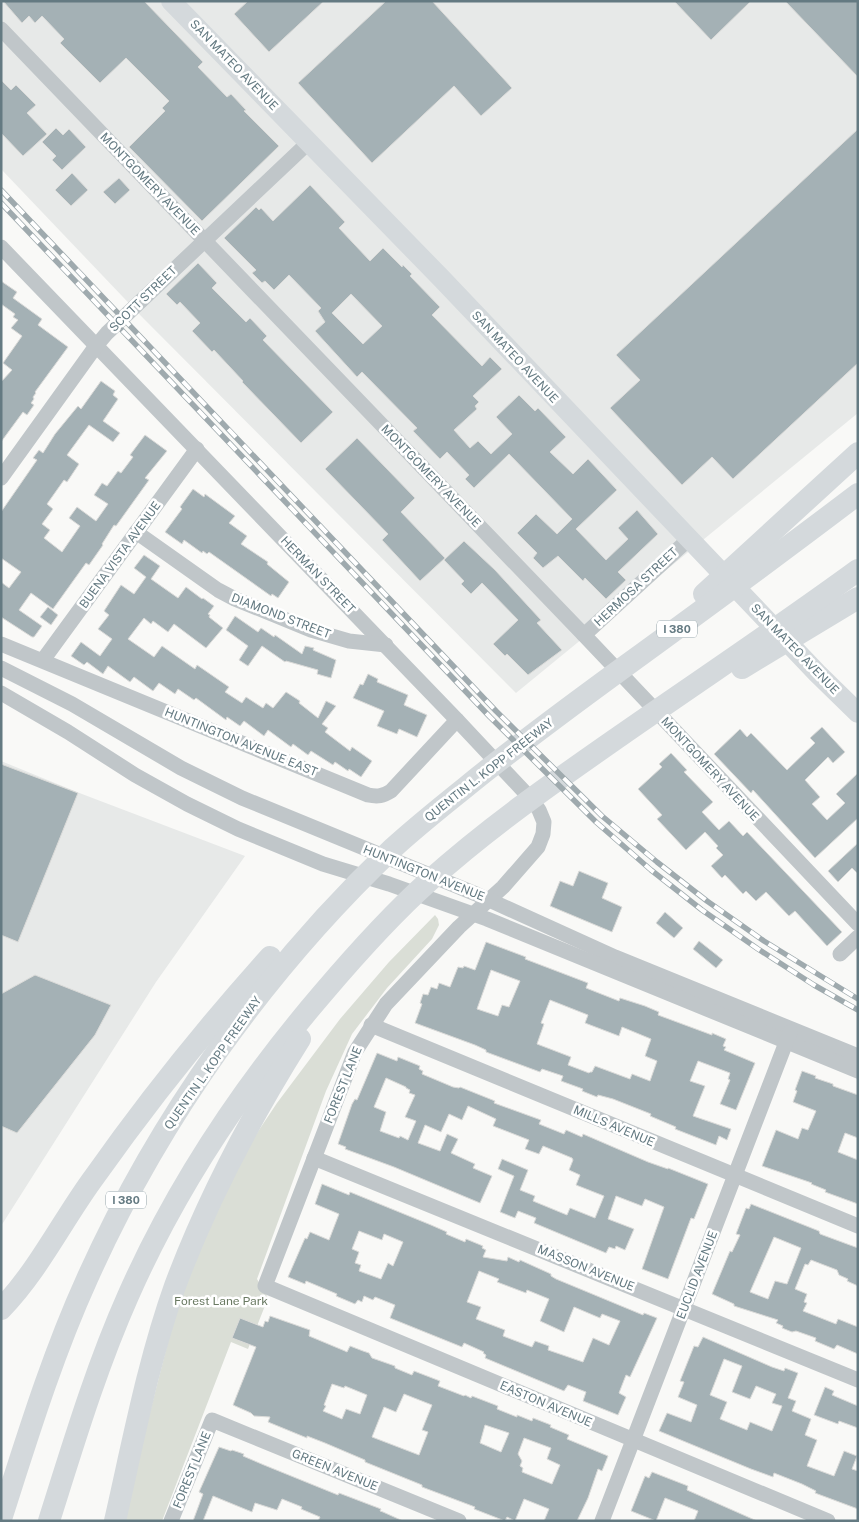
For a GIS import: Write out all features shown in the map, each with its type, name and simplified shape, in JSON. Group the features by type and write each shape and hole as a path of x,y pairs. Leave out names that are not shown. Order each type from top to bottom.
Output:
{"highway":[{"path":"554,718 673,623 858,453"},
{"name":"QUENTIN L. KOPP FREEWAY","path":"1,1519 66,1326 136,1180 226,1039 314,920 370,858 398,835 858,494"},
{"path":"49,1521 107,1347 128,1296 167,1218 231,1111 301,1018 364,944 431,879 531,798 582,762 826,618 849,595 858,570"},
{"path":"1,1309 27,1277 91,1181 128,1131 212,1026 263,966 314,920"},
{"path":"115,1521 152,1364 172,1295 189,1249 227,1169 285,1063 319,1008 364,944"}],"main road":[{"name":"SAN MATEO AVENUE","path":"171,1 442,279 817,673 858,713"}],"street":[{"name":"MONTGOMERY AVENUE","path":"1,29 584,635 858,924"},
{"name":"SCOTT STREET","path":"1,478 107,333 308,142"},
{"name":"HERMAN STREET","path":"1,247 532,800 544,822 543,834 538,847 503,887 472,914"},
{"name":"BUENA VISTA AVENUE","path":"43,660 197,450"},
{"name":"DIAMOND STREET","path":"136,532 218,590 235,599 311,630 349,641 386,646"},
{"name":"HERMOSA STREET","path":"584,635 689,539"},
{"name":"HUNTINGTON AVENUE EAST","path":"1,644 376,796 383,796 391,791 457,720"},
{"name":"HUNTINGTON AVENUE","path":"1,668 78,707 181,768 242,798 489,899 789,1035 858,1071"},
{"name":"HUNTINGTON AVENUE","path":"1,693 68,732 135,775 221,821 323,864 389,884 472,914 789,1035 858,1056"},
{"name":"FOREST LANE","path":"265,1286 355,1052 386,1004 472,914"},
{"path":"840,954 858,937"},
{"name":"MILLS AVENUE","path":"371,1025 858,1226"},
{"name":"EUCLID AVENUE","path":"602,1521 789,1035"},
{"name":"MASSON AVENUE","path":"314,1158 858,1380"},
{"name":"EASTON AVENUE","path":"265,1286 828,1521"},
{"name":"FOREST LANE","path":"171,1521 212,1420"},
{"name":"GREEN AVENUE","path":"212,1420 459,1521"}],"shaded area":[{"path":"1,1 858,1 858,413 516,693 143,318 1,169"},
{"path":"1,761 245,856 156,982 1,1226"}],"green space":[{"name":"Forest Lane Park","path":"435,915 439,925 432,939 387,988 352,1034 326,1091 257,1279 268,1298 248,1349 231,1342 162,1521 122,1521 185,1276 243,1154 277,1103 340,1019 389,962"}],"building":[{"path":"3,1 144,1 203,62 198,67 227,97 231,94 246,110 244,111 279,146 202,221 129,147 165,111 162,108 169,101 126,58 100,83 60,43 64,39 42,16 35,23 29,16 22,23"},
{"path":"248,1 324,1 269,52 234,14"},
{"path":"386,1 432,1 512,88 481,116 454,86 372,163 298,83"},
{"path":"674,1 751,1 711,40"},
{"path":"785,1 858,1 858,77"},
{"path":"1,80 11,90 16,85 36,105 27,113 47,134 23,156 1,133"},
{"path":"56,128 63,135 69,129 86,147 62,170 52,160 56,156 42,142"},
{"path":"858,129 858,363 733,479 712,457 682,485 610,408 640,380 616,355"},
{"path":"72,173 88,190 71,206 55,190"},
{"path":"119,178 130,190 115,204 103,192"},
{"path":"310,185 345,222 339,228 370,261 383,248 412,274 410,276 440,307 432,315 482,366 490,357 502,369 473,396 479,402 475,406 477,409 454,430 470,448 478,441 491,454 512,434 496,417 519,395 535,411 538,408 566,437 550,452 573,474 588,459 617,490 576,529 606,560 628,539 618,528 637,510 658,534 618,572 626,580 606,599 585,578 583,581 558,556 543,568 533,558 537,553 517,533 536,514 557,534 572,519 509,454 474,488 465,479 469,475 447,452 440,459 413,431 417,428 362,372 357,377 315,331 325,322 318,311 321,308 289,275 274,290 265,281 262,283 252,273 256,270 224,238 256,207 259,210 261,208 273,221","holes":["351,294 382,326 363,344 332,313"]},
{"path":"198,263 217,283 212,288 246,322 250,318 267,336 263,340 333,412 301,443 214,350 212,352 192,331 200,323 180,302 177,305 166,294"},
{"path":"1,281 17,292 13,298 42,319 38,325 68,347 35,392 31,403 34,405 27,415 23,412 1,442 1,382 12,370 3,363 22,336 11,328 18,320 13,317 15,314 1,304"},
{"path":"101,381 115,391 113,395 118,399 103,421 120,433 113,442 89,425 67,455 79,464 67,482 64,480 47,504 53,509 42,524 50,530 44,538 62,552 80,526 69,518 77,507 96,521 108,504 94,495 102,483 107,486 118,471 121,473 133,457 130,455 145,435 167,451 145,478 149,480 116,526 114,525 89,565 86,563 53,609 31,593 19,610 42,626 32,637 1,617 1,582 9,588 21,572 1,558 1,512 37,460 33,458 39,450 43,453 55,434 78,406 81,409"},
{"path":"357,438 415,498 401,512 445,558 420,581 382,540 388,534 325,469"},
{"path":"193,489 204,497 205,494 235,516 229,523 247,536 241,544 268,562 267,564 289,582 278,598 272,594 271,596 209,552 207,554 203,551 202,553 184,540 182,544 165,532 182,509 180,507"},
{"path":"464,541 495,570 541,620 537,623 562,650 528,675 507,654 505,656 493,644 518,620 482,583 471,594 461,584 464,581 444,560"},
{"path":"144,555 160,566 151,579 178,598 186,587 203,598 214,606 208,614 210,615 209,617 223,628 206,648 174,624 168,632 153,621 151,624 144,618 128,639 154,657 162,646 195,669 197,665 229,687 225,692 242,703 246,697 263,708 266,703 273,708 286,692 300,701 299,703 318,718 326,701 336,706 322,724 328,728 325,732 350,751 352,747 372,761 361,777 335,762 333,765 311,751 308,755 293,744 291,747 268,730 264,736 244,721 240,726 227,717 226,720 196,698 194,700 178,689 175,694 159,683 153,691 134,677 130,682 108,666 103,674 87,662 84,665 71,656 81,642 100,656 112,639 98,629 109,615 104,611 121,585 134,594 146,577 134,568"},
{"path":"48,607 58,615 51,625 40,617"},
{"path":"235,616 258,632 261,628 274,637 275,635 302,654 305,646 314,648 313,650 336,660 331,678 317,674 318,670 285,662 262,646 248,666 239,660 248,646 226,630"},
{"path":"368,674 378,679 377,682 408,695 404,705 427,715 417,737 399,729 397,734 377,726 384,711 353,698 360,684 363,685"},
{"path":"822,727 845,752 833,763 828,757 805,780 820,797 812,804 827,820 845,803 836,794 858,773 858,818 815,858 753,790 751,793 714,754 740,729 747,737 751,733 787,770 815,743 810,738"},
{"path":"671,753 687,770 684,772 713,802 702,812 719,830 729,821 743,836 747,832 842,932 827,946 795,911 789,916 766,892 756,901 746,891 743,894 725,875 722,878 711,866 723,855 716,848 718,846 705,832 686,850 657,819 662,815 638,789 662,767 659,764"},
{"path":"1,764 78,793 18,942 1,935"},
{"path":"858,843 858,874 852,868 838,882 828,871"},
{"path":"579,871 608,883 602,898 622,907 612,932 550,906 560,881 573,886"},
{"path":"665,912 683,928 674,938 656,923"},
{"path":"699,941 723,960 716,968 693,949"},
{"path":"486,942 588,983 586,988 619,1001 620,998 645,1006 659,1012 658,1015 726,1039 723,1046 726,1047 724,1050 755,1063 736,1110 720,1104 730,1080 728,1079 730,1073 698,1061 690,1081 705,1086 693,1116 731,1129 727,1140 719,1136 716,1145 675,1129 676,1127 650,1116 651,1114 613,1099 598,1095 597,1097 582,1091 583,1089 561,1081 563,1076 542,1069 540,1072 415,1023 422,1004 420,1003 423,994 428,995 431,987 437,989 439,983 450,987 458,967 463,968 464,966 475,970","holes":["491,970 520,981 509,1007 502,1005 498,1016 477,1009","550,1000 588,1015 585,1023 619,1036 622,1027 651,1039 645,1056 657,1061 650,1081 632,1074 630,1079 595,1066 592,1072 589,1073 568,1065 571,1057 537,1044 544,1024 541,1023"]},
{"path":"35,975 111,1005 95,1035 17,1133 1,1126 1,994"},
{"path":"377,1053 397,1061 398,1057 420,1066 419,1069 423,1071 422,1074 453,1087 460,1087 495,1101 494,1103 541,1120 539,1124 564,1134 566,1130 582,1137 583,1134 648,1162 708,1184 694,1219 691,1218 668,1279 642,1269 664,1207 645,1199 642,1206 616,1196 608,1219 634,1229 625,1250 616,1246 615,1249 609,1247 606,1253 534,1223 536,1218 518,1211 515,1218 500,1212 514,1176 498,1169 502,1159 528,1170 520,1190 535,1196 533,1201 567,1215 570,1208 595,1218 604,1196 576,1185 580,1175 569,1170 572,1158 543,1146 539,1154 525,1149 529,1140 493,1126 496,1119 468,1106 462,1120 449,1114 441,1132 425,1125 418,1143 440,1151 447,1134 458,1139 451,1153 475,1164 473,1168 492,1176 480,1203 345,1149 346,1147 338,1144 352,1104 355,1099 357,1100","holes":["386,1078 410,1090 409,1093 415,1095 405,1117 416,1121 408,1140 380,1131 386,1112 374,1107"]},
{"path":"802,1071 833,1084 833,1086 858,1095 858,1138 845,1133 838,1152 858,1160 858,1204 825,1192 826,1190 812,1183 762,1166 776,1130 798,1139 802,1128 808,1130 816,1111 793,1102"},
{"path":"322,1184 349,1195 350,1192 431,1225 465,1242 466,1239 483,1246 482,1248 486,1250 483,1257 507,1261 508,1257 519,1262 520,1260 551,1274 556,1279 643,1315 644,1313 657,1318 630,1377 626,1375 619,1393 626,1397 618,1415 583,1401 586,1392 568,1385 564,1391 485,1358 484,1352 464,1343 462,1347 390,1318 395,1305 375,1297 373,1300 364,1296 362,1302 358,1300 355,1304 306,1281 305,1284 288,1277 305,1238 307,1239 310,1232 329,1240 339,1214 315,1204","holes":["359,1231 382,1240 384,1234 403,1242 393,1266 388,1263 381,1279 359,1271 361,1265 355,1263 359,1252 352,1249","479,1271 499,1279 497,1282 526,1293 527,1290 549,1299 540,1321 564,1332 574,1307 600,1318 602,1314 620,1321 609,1345 593,1338 583,1362 548,1350 549,1346 535,1341 532,1347 503,1336 505,1330 476,1319 481,1307 467,1302"]},
{"path":"751,1204 819,1231 820,1234 858,1248 858,1286 839,1275 837,1270 811,1260 808,1265 805,1264 795,1289 807,1294 804,1302 807,1303 803,1311 836,1324 838,1319 858,1327 858,1354 837,1345 834,1349 815,1341 816,1338 782,1328 783,1326 776,1323 778,1320 734,1306 734,1304 712,1294 730,1251 732,1252 740,1235 736,1234 746,1208 749,1209","holes":["774,1237 801,1248 787,1284 775,1281 768,1299 750,1292"]},
{"path":"270,1316 310,1330 309,1336 347,1352 350,1346 369,1353 372,1358 395,1366 395,1368 412,1375 414,1371 440,1381 438,1386 498,1406 497,1409 517,1417 517,1415 532,1421 533,1418 551,1425 550,1427 569,1435 567,1439 608,1456 602,1471 598,1469 588,1498 577,1521 544,1521 549,1509 524,1499 515,1521 507,1517 505,1521 474,1509 475,1507 422,1487 422,1485 365,1462 365,1460 325,1443 307,1436 307,1438 268,1422 270,1417 254,1416 233,1405 256,1347 232,1338 240,1318 263,1327 265,1321 268,1322","holes":["332,1384 344,1388 345,1386 367,1395 360,1414 346,1409 342,1419 323,1411 326,1406 324,1405","404,1394 432,1405 422,1430 428,1432 419,1455 372,1437 384,1407 396,1412","485,1425 509,1433 501,1452 480,1443","524,1438 551,1448 547,1459 560,1465 552,1484 522,1472 523,1468 520,1466 522,1461 518,1454"]},
{"path":"703,1337 772,1367 784,1371 785,1368 798,1373 788,1398 796,1401 792,1411 811,1419 805,1435 817,1440 807,1466 834,1476 844,1451 857,1456 852,1469 858,1471 858,1509 815,1493 816,1491 802,1484 774,1473 773,1477 751,1469 659,1431 667,1413 691,1422 697,1405 678,1397 684,1382 680,1381 694,1346 698,1347","holes":["724,1359 742,1366 732,1392 750,1399 756,1386 776,1394 772,1403 782,1406 772,1431 750,1422 747,1430 720,1419 727,1402 710,1395"]},
{"path":"825,1387 834,1391 832,1395 858,1406 858,1428 839,1421 838,1424 814,1415"},
{"path":"219,1447 244,1454 243,1456 338,1495 339,1493 381,1509 380,1511 403,1521 318,1521 320,1517 282,1499 277,1510 255,1503 252,1512 213,1496 203,1521 193,1521 203,1494 199,1492"},
{"path":"652,1472 688,1486 687,1490 757,1521 694,1521 698,1511 665,1498 656,1521 631,1511 645,1476 649,1478"}],"railway":[{"path":"1,190 496,711 602,816 707,901 764,941 858,999"},
{"path":"1,203 490,717 596,822 651,870 702,910 814,985 858,1010"}]}
